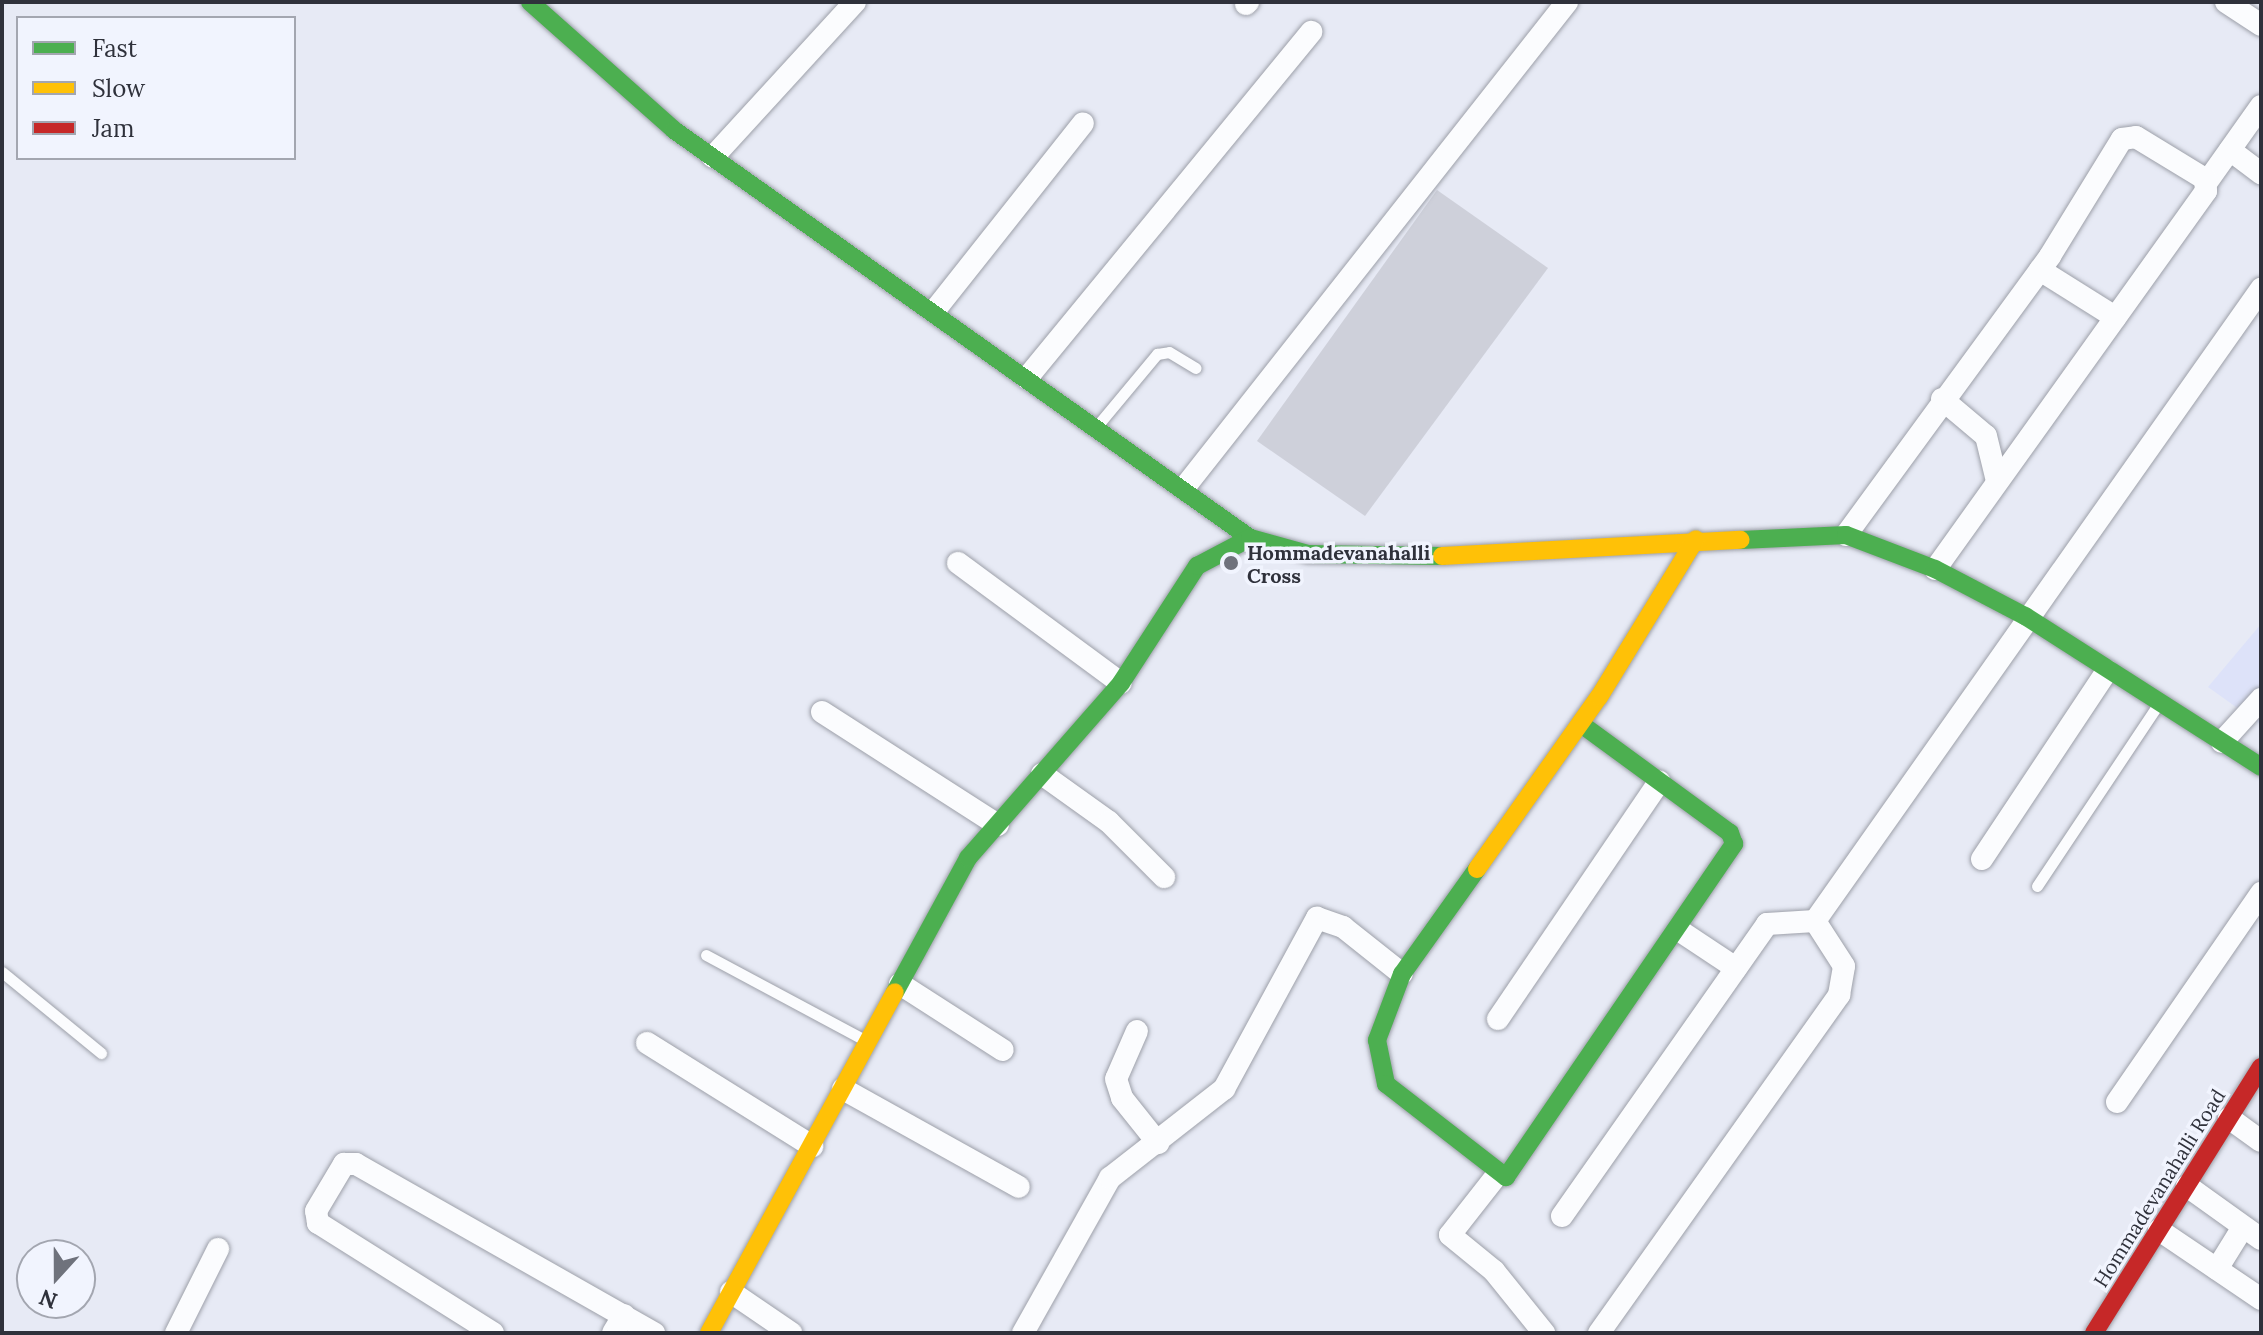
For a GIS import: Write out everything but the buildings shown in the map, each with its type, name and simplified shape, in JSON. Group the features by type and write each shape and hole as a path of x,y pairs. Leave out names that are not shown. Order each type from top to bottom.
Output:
{"street":[{"path":"530,2 713,157 935,310 1250,538 1308,554 1394,558 1696,539 1846,535 1935,569 2025,616 2261,767"},
{"path":"713,157 855,2"},
{"path":"1184,488 1567,2"},
{"path":"2226,2 2261,24"},
{"path":"1027,378 1311,32"},
{"path":"1935,569 2261,106"},
{"path":"935,310 1083,123"},
{"path":"1846,535 1942,399 2040,270 2128,136 2207,182"},
{"path":"2230,150 2261,173"},
{"path":"2040,270 2115,317"},
{"path":"1815,921 2025,616 2261,289"},
{"path":"1942,399 1986,436 1997,481"},
{"path":"709,1333 968,858 1121,683 1197,566 1250,538"},
{"path":"1581,724 1730,833 1734,844 1680,931 1513,1175 1497,1175 1386,1084 1377,1040 1402,974 1581,724 1696,539"},
{"path":"958,563 1121,683"},
{"path":"1982,859 2107,671"},
{"path":"2222,742 2261,699"},
{"path":"822,712 998,825"},
{"path":"1042,774 1109,822 1164,877"},
{"path":"1498,1019 1659,782"},
{"path":"2117,1102 2261,893"},
{"path":"1023,1333 1110,1178 1224,1089 1317,918 1343,927 1402,974"},
{"path":"1562,1216 1767,924 1815,921"},
{"path":"1599,1333 1839,995 1844,966 1815,921"},
{"path":"1680,931 1736,968"},
{"path":"900,984 1003,1050"},
{"path":"1137,1031 1116,1079 1122,1098 1158,1143"},
{"path":"647,1043 812,1146"},
{"name":"Hommadevanahalli Road","path":"2094,1333 2261,1067"},
{"path":"843,1089 1019,1187"},
{"path":"2229,1118 2261,1141"},
{"path":"493,1333 318,1223 316,1211 344,1164 356,1164 618,1324 654,1333"},
{"path":"1497,1175 1450,1235 1494,1271 1544,1333"},
{"path":"2187,1186 2252,1233 2217,1269"},
{"path":"2159,1230 2261,1299"},
{"path":"176,1333 218,1249"},
{"path":"731,1292 791,1333"}],"lane":[{"path":"1097,426 1157,354 1169,352 1196,368"},
{"path":"2037,886 2159,703"},
{"path":"706,955 868,1042"},
{"path":"2,972 101,1053"}],"shaded area":[{"path":"2261,624 2261,725 2208,687"}],"traffic: fast":[{"path":"530,2 674,130 1250,538"},
{"path":"1741,540 1846,535 1935,569 2025,616 2261,767"},
{"path":"895,992 968,858 1121,683 1197,566 1250,538 1308,554 1442,556"},
{"path":"1477,869 1402,974 1377,1040 1386,1084 1506,1177 1734,844 1730,833 1581,724"}],"traffic: slow":[{"path":"1477,869 1599,697 1696,539"},
{"path":"1442,556 1741,540"},
{"path":"709,1333 895,992"}],"traffic: jam":[{"path":"2094,1333 2261,1067"}],"place":[{"name":"Hommadevanahalli Cross","path":"1231,563"}]}
